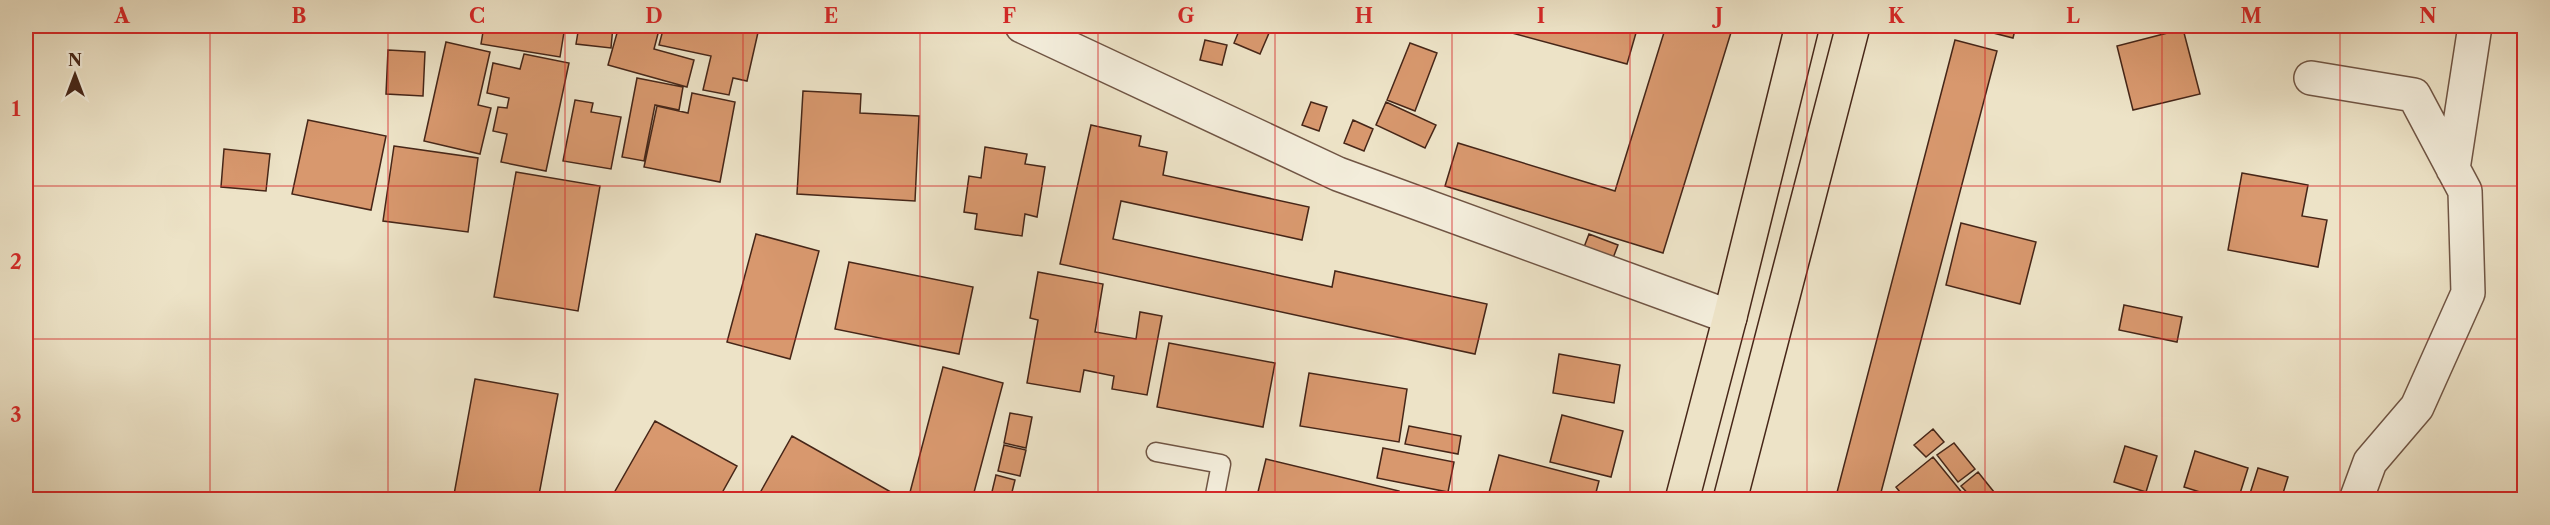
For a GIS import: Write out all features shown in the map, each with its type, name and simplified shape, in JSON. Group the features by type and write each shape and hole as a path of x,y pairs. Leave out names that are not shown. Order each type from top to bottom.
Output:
{"highway":[{"path":"1682,500 1802,26"},
{"path":"1730,500 1853,26"}],"street":[{"path":"1022,26 1338,174 1730,317"},
{"path":"2454,169 2475,26"},
{"path":"2311,78 2415,95 2465,191 2468,293 2417,407 2370,462 2356,500"}],"lane":[{"path":"1156,452 1221,464 1214,500"}],"building":[{"path":"484,26 565,26 560,57 481,44"},
{"path":"579,26 613,26 611,48 576,44"},
{"path":"619,26 660,26 654,49 694,60 687,87 608,65"},
{"path":"664,26 759,28 747,81 733,78 729,95 703,90 711,56 659,45"},
{"path":"1241,26 1272,26 1260,54 1234,43"},
{"path":"1486,26 1638,26 1627,64"},
{"path":"1666,26 1733,26 1663,253 1445,186 1458,143 1615,191"},
{"path":"1966,26 2016,26 2013,38"},
{"path":"2183,29 2200,94 2133,110 2117,46"},
{"path":"1205,40 1227,45 1222,65 1200,60"},
{"path":"1955,40 1997,51 1879,500 1835,500"},
{"path":"446,42 490,52 478,105 491,108 480,154 424,141"},
{"path":"1410,43 1437,53 1415,111 1387,100"},
{"path":"388,50 425,52 423,96 386,94"},
{"path":"524,54 569,63 546,171 501,162 507,134 493,131 498,107 507,108 509,98 487,93 493,63 520,69"},
{"path":"637,78 683,87 679,110 655,105 644,161 622,157"},
{"path":"803,91 861,94 860,113 919,116 915,201 797,194"},
{"path":"692,93 735,102 720,182 644,167 657,106 688,113"},
{"path":"575,100 593,103 591,112 621,117 611,169 563,161"},
{"path":"1311,102 1327,107 1319,131 1302,125"},
{"path":"1386,102 1436,125 1425,148 1376,125"},
{"path":"308,120 386,136 371,210 292,194"},
{"path":"1353,120 1373,129 1364,151 1344,143"},
{"path":"1091,125 1141,136 1139,146 1167,152 1163,175 1309,207 1302,240 1121,201 1113,239 1332,287 1335,271 1487,304 1475,354 1060,264"},
{"path":"394,146 478,158 468,232 383,221"},
{"path":"985,147 1027,154 1025,164 1045,167 1037,217 1025,214 1022,236 975,229 977,214 964,212 969,176 981,178"},
{"path":"224,149 270,154 266,191 221,187"},
{"path":"516,172 600,186 578,311 494,297"},
{"path":"2242,173 2308,185 2302,216 2327,220 2318,267 2228,250"},
{"path":"1961,223 2036,242 2020,304 1946,285"},
{"path":"756,234 819,251 790,359 727,342"},
{"path":"1589,234 1618,245 1610,266 1581,255"},
{"path":"849,262 973,287 959,354 835,329"},
{"path":"1038,272 1103,284 1095,332 1136,339 1140,312 1162,316 1147,395 1112,389 1114,376 1084,370 1080,392 1027,383 1038,320 1030,318"},
{"path":"2124,305 2182,317 2177,342 2119,330"},
{"path":"1169,343 1275,363 1263,427 1157,407"},
{"path":"1559,354 1620,365 1614,403 1553,393"},
{"path":"943,367 1003,383 972,500 923,500 909,496"},
{"path":"1309,373 1407,389 1399,442 1300,426"},
{"path":"475,379 558,394 538,500 453,500"},
{"path":"1010,413 1032,417 1026,448 1004,443"},
{"path":"1562,415 1623,431 1611,477 1550,462"},
{"path":"655,421 737,466 718,500 610,500"},
{"path":"1409,426 1461,436 1458,454 1405,444"},
{"path":"1933,429 1944,442 1926,457 1914,445"},
{"path":"792,436 905,500 756,500"},
{"path":"1954,443 1975,469 1958,482 1937,455"},
{"path":"1004,445 1026,450 1020,476 998,471"},
{"path":"2125,446 2157,456 2146,492 2114,482"},
{"path":"1383,448 1454,462 1448,492 1377,478"},
{"path":"2195,451 2248,468 2238,500 2225,500 2184,487"},
{"path":"1499,455 1599,481 1594,500 1487,500"},
{"path":"1933,457 1968,500 1906,500 1896,487"},
{"path":"1266,459 1399,491 1396,500 1256,500"},
{"path":"2258,468 2288,477 2281,500 2248,500"},
{"path":"1978,472 1994,492 1985,500 1974,500 1961,486"},
{"path":"996,475 1015,480 1010,500 990,500"}]}
